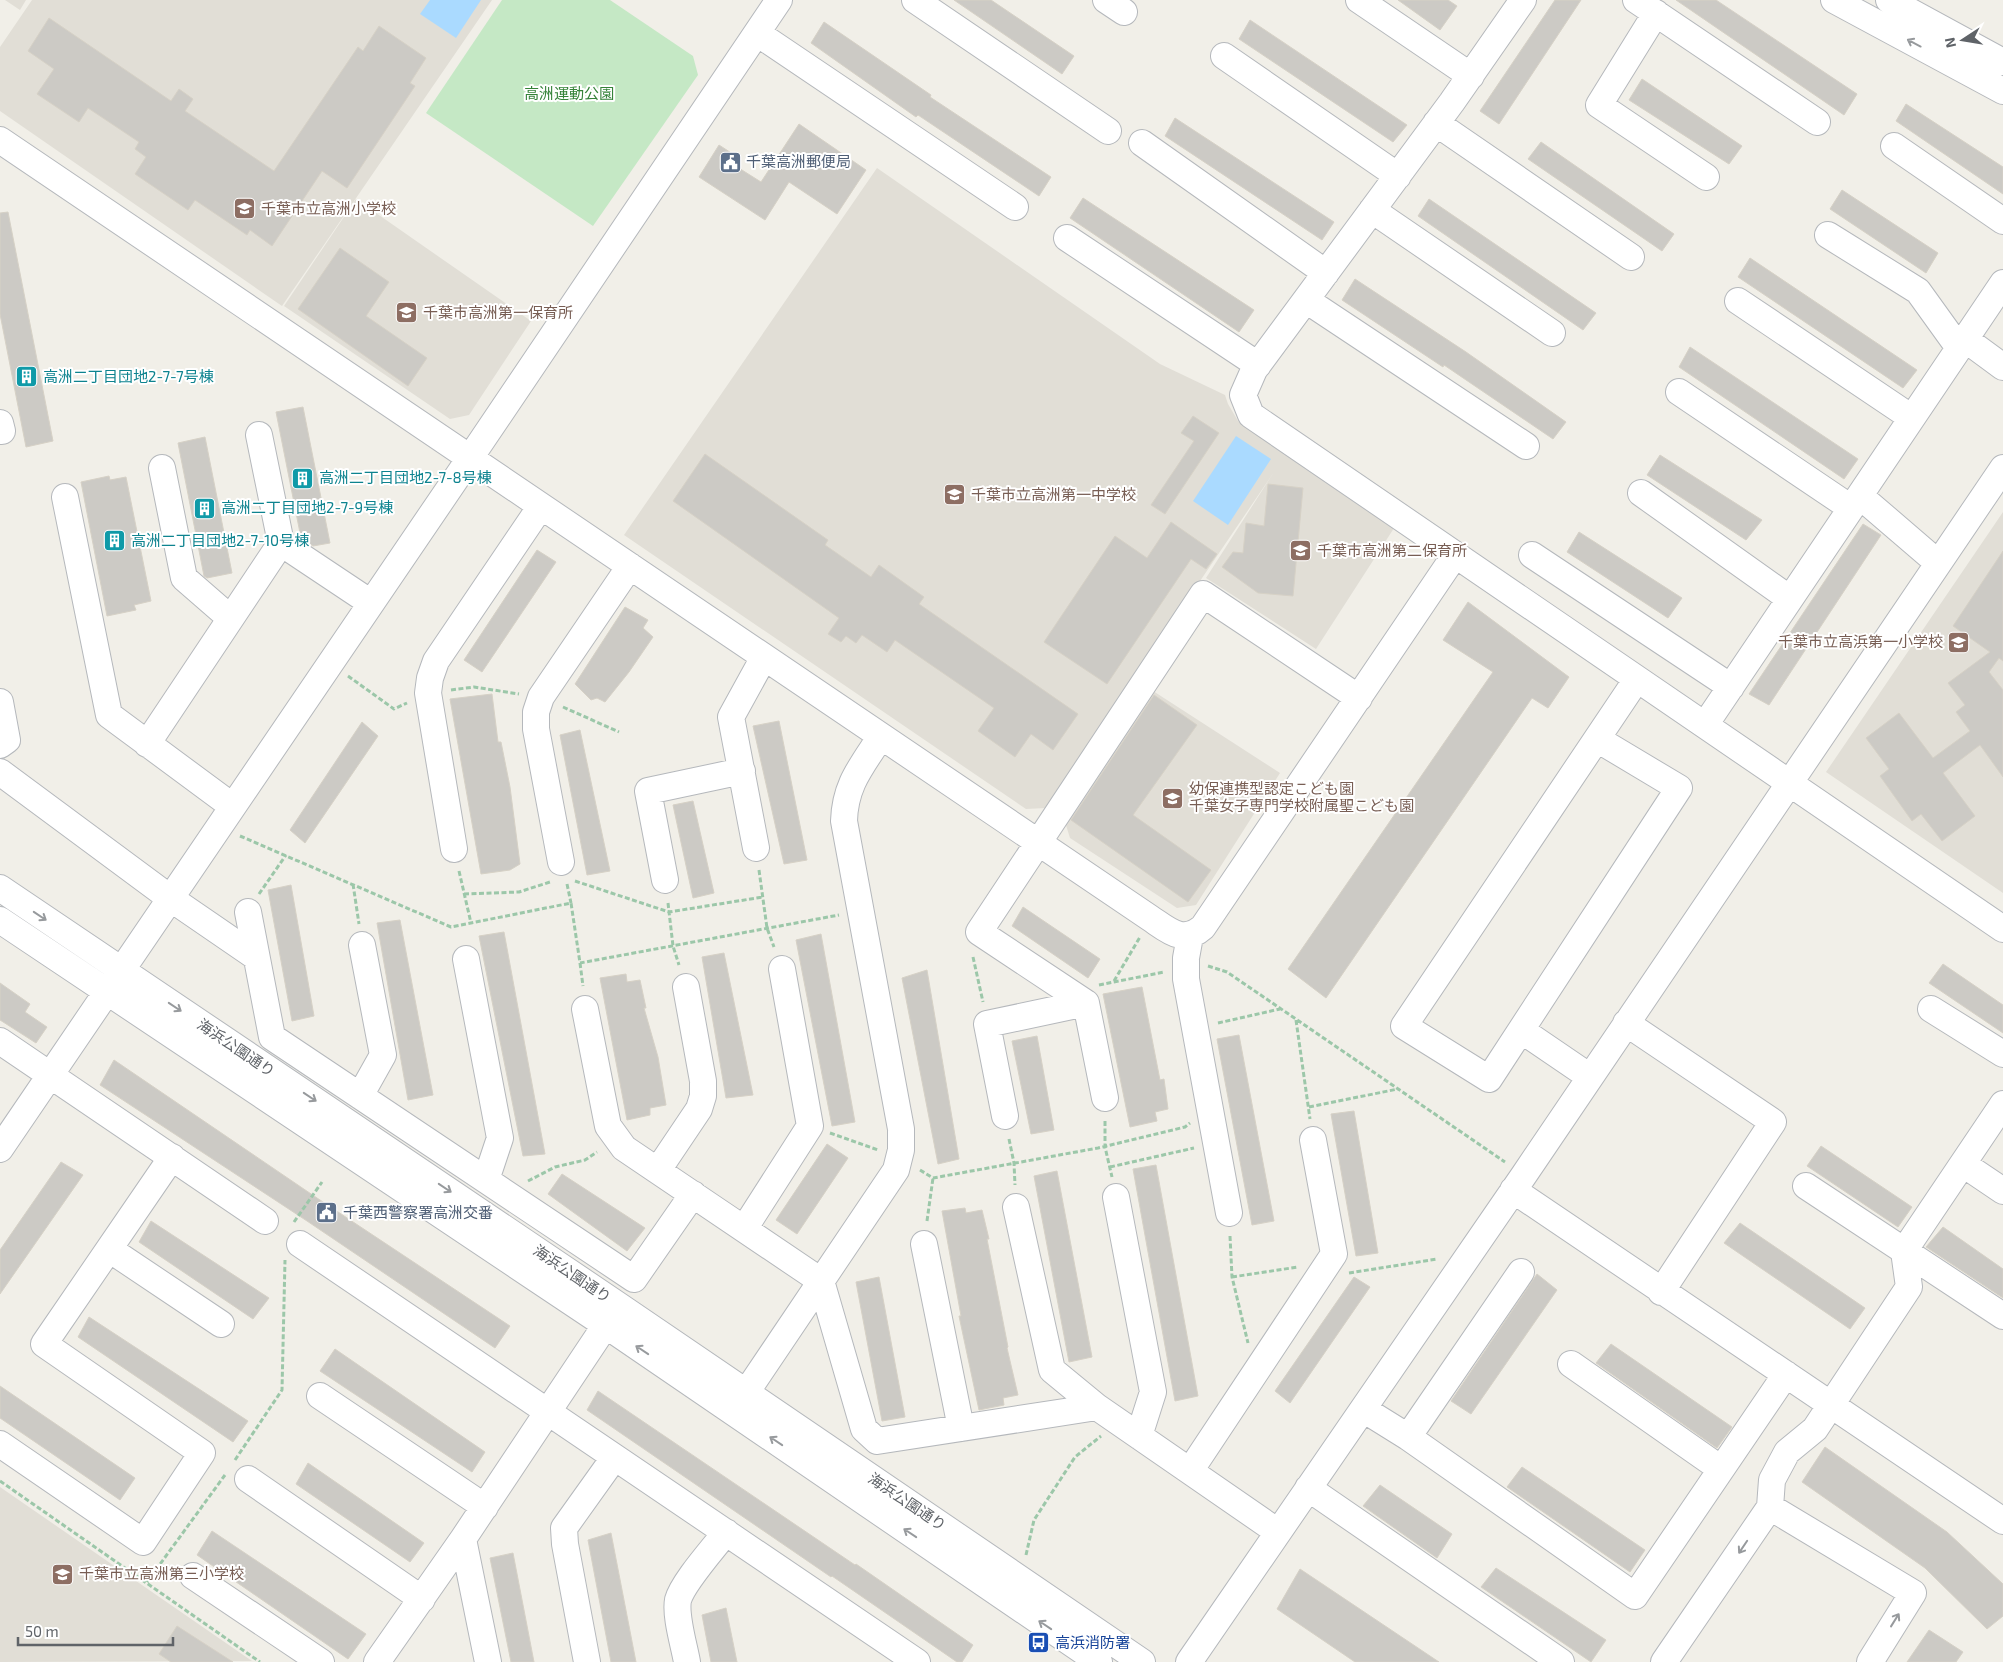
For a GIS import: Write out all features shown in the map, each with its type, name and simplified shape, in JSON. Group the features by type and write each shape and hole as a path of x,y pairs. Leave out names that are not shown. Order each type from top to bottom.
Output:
{"street":[{"path":"0,1148 779,0"},
{"path":"915,0 1108,131"},
{"path":"1359,0 1470,76"},
{"path":"1523,0 1398,176 1258,365 1243,395 1250,415 2003,929"},
{"path":"1834,0 2003,91"},
{"path":"1889,0 2003,62"},
{"path":"1706,177 1598,105 1646,7 1817,122"},
{"path":"757,33 1015,207"},
{"path":"1224,56 1398,176"},
{"path":"1436,123 1631,257"},
{"path":"1142,143 1326,273"},
{"path":"1894,146 2003,221"},
{"path":"4,152 470,458 1150,918 1171,932 1181,936 1187,954 1186,979 1229,1213"},
{"path":"1372,210 1552,333"},
{"path":"1828,234 1918,291 1962,344 2003,367"},
{"path":"1067,238 1258,365"},
{"path":"1705,725 2003,282"},
{"path":"1306,300 1526,446"},
{"path":"1738,301 1912,418"},
{"path":"1679,392 1855,502 1938,563"},
{"path":"147,744 281,543 260,435"},
{"path":"162,468 184,578 230,618"},
{"path":"1189,1662 1590,1077 2003,468"},
{"path":"1641,494 1790,599"},
{"path":"65,497 109,715 147,744 226,816"},
{"path":"454,849 428,693 430,678 436,661 541,506"},
{"path":"281,543 371,603"},
{"path":"1187,954 1203,927 1456,555"},
{"path":"1532,555 1731,687"},
{"path":"564,874 536,729 536,712 541,697 630,566"},
{"path":"1105,1098 1076,997 979,932 1204,594 1359,698"},
{"path":"756,848 731,717 764,657"},
{"path":"1597,739 1679,788 1489,1079 1404,1026 1637,679"},
{"path":"0,702 7,740 0,745"},
{"path":"739,1402 896,1170 899,1157 901,1129 844,821 844,803 850,785 881,736"},
{"path":"665,880 648,791 742,771"},
{"path":"0,772 170,898 256,957"},
{"name":"海浜公園通り","path":"0,888 739,1402 1099,1662"},
{"path":"248,912 272,1037 634,1279 693,1194"},
{"name":"海浜公園通り","path":"0,920 107,992 613,1316"},
{"path":"360,1096 383,1055 362,945"},
{"path":"466,959 500,1138 496,1186"},
{"path":"744,1229 810,1126 782,969"},
{"path":"658,1170 699,1110 703,1096 703,1081 686,987"},
{"path":"1005,1116 987,1024 1076,997"},
{"path":"585,1009 608,1126 616,1138 624,1148 821,1281 864,1429 877,1441 1097,1407"},
{"path":"1931,1009 2003,1054"},
{"path":"1626,1023 1773,1122 1661,1292"},
{"path":"1521,1030 1590,1077"},
{"path":"0,1041 265,1221"},
{"path":"1664,1662 1770,1506 1772,1480 1787,1452 1815,1429 1909,1287 1904,1251 2003,1104"},
{"path":"1190,1471 1334,1254 1313,1140"},
{"path":"0,1444 143,1542 202,1453 44,1344 172,1157"},
{"path":"1963,1164 2003,1191"},
{"path":"1518,1182 1661,1292 1831,1404 2003,1521"},
{"path":"1806,1186 2003,1316"},
{"path":"1116,1197 1153,1392 1139,1436"},
{"path":"1016,1207 1052,1370 1097,1407 1278,1532"},
{"path":"292,1242 917,1662"},
{"path":"924,1244 962,1428"},
{"path":"109,1249 221,1324"},
{"path":"1408,1437 1521,1272"},
{"path":"383,1659 613,1316"},
{"path":"1571,1364 1721,1469"},
{"path":"1363,1409 1408,1437 1635,1596 1786,1374"},
{"path":"320,1396 485,1506"},
{"name":"海浜公園通り","path":"739,1402 1021,1580 1142,1662"},
{"path":"587,1662 565,1544 564,1528 614,1458"},
{"path":"237,1469 422,1599"},
{"path":"1308,1488 1561,1662"},
{"path":"1770,1506 1913,1593 1870,1662"},
{"path":"687,1662 678,1611 678,1600 683,1589 726,1532"},
{"path":"463,1539 488,1662"},
{"path":"193,1576 321,1662"}],"path":[{"path":"330,663 394,709 428,693"},
{"path":"226,816 286,855 451,927 571,903 580,963 860,911"},
{"path":"756,848 767,928"},
{"path":"454,849 471,923"},
{"path":"248,912 286,855"},
{"path":"464,894 519,892 564,874 669,912 763,897"},
{"path":"665,880 673,946"},
{"path":"353,884 362,945"},
{"path":"1114,982 1150,918"},
{"path":"979,932 970,945 987,1024"},
{"path":"1076,997 1187,954 1227,972 1398,1089 1518,1182"},
{"path":"1195,1028 1281,1009"},
{"path":"1296,1020 1313,1140"},
{"path":"1309,1107 1398,1089"},
{"path":"1105,1098 1105,1147 1116,1197"},
{"path":"810,1126 899,1157 933,1178 1105,1147 1185,1127 1210,1109"},
{"path":"1005,1116 1014,1164 1016,1207"},
{"path":"496,1186 555,1167 584,1160 616,1138"},
{"path":"1110,1167 1216,1143"},
{"path":"924,1244 933,1178"},
{"path":"147,1582 237,1469 282,1390 292,1242 322,1182"},
{"path":"1229,1213 1232,1277 1255,1374"},
{"path":"1232,1277 1324,1270 1469,1254"},
{"path":"1021,1580 1034,1520 1075,1457 1118,1421"},
{"path":"0,1481 260,1662"}],"shaded area":[{"path":"5,0 26,0 20,10"},
{"name":"千葉市立高洲小学校","path":"32,0 492,0 282,306 0,111 0,47"},
{"name":"千葉市立高洲第一中学校","path":"877,168 1160,364 1225,395 1238,421 1396,525 1316,649 1206,578 1274,472 1046,808 1026,809 624,535"},
{"name":"千葉市高洲第一保育所","path":"356,199 531,321 469,415 450,419 284,306"},
{"name":"千葉市立高浜第一小学校","path":"2003,512 2003,893 1826,772"},
{"name":"幼保連携型認定こども園 千葉女子専門学校附属聖こども園","path":"1150,689 1280,773 1196,905 1177,908 1070,838 1065,822"},
{"name":"千葉市立高洲第三小学校","path":"0,1487 252,1661 0,1662"}],"green space":[{"name":"高洲運動公園","path":"502,0 610,0 693,56 698,75 593,226 426,113"}],"water":[{"path":"430,0 481,0 456,38 420,14"},
{"path":"1236,436 1271,459 1228,525 1193,501"}],"building":[{"path":"954,0 991,0 1074,56 1062,74"},
{"path":"1398,0 1448,0 1457,6 1440,30"},
{"path":"1555,0 1581,0 1499,124 1480,111"},
{"path":"1676,0 1716,0 1857,94 1844,115"},
{"path":"49,18 171,101 179,89 193,99 185,111 274,171 358,47 363,51 379,26 426,58 410,83 415,86 347,188 322,171 272,246 250,230 247,235 195,200 188,210 135,174 146,157 135,149 139,142 88,108 79,122 37,94 54,69 28,51"},
{"path":"1250,20 1407,125 1393,142 1239,39"},
{"path":"824,22 931,95 930,97 1051,177 1039,196 918,115 916,117 811,43"},
{"path":"1642,79 1742,146 1729,164 1629,100"},
{"path":"1906,104 2003,167 2003,194 1896,121"},
{"path":"1175,118 1334,222 1322,240 1165,136"},
{"path":"799,124 866,170 837,214 789,182 765,220 699,177 719,145 739,158 734,165 761,182"},
{"path":"1541,142 1674,234 1662,251 1528,159"},
{"path":"1842,190 1938,253 1926,273 1830,209"},
{"path":"1083,198 1254,310 1239,332 1070,218"},
{"path":"1429,199 1596,313 1583,330 1418,216"},
{"name":"高洲二丁目団地2-7-7号棟","path":"8,212 53,441 26,447 0,314 0,213"},
{"path":"340,248 389,282 366,316 427,358 408,386 298,309"},
{"path":"1750,258 1917,370 1903,388 1738,277"},
{"path":"1355,279 1466,352 1566,422 1553,439 1444,365 1443,367 1342,300"},
{"path":"1690,347 1858,459 1844,479 1679,367"},
{"name":"高洲二丁目団地2-7-8号棟","path":"303,407 330,543 313,546 301,538 276,412"},
{"path":"1193,416 1219,433 1165,514 1151,505 1194,441 1181,433"},
{"name":"高洲二丁目団地2-7-9号棟","path":"205,437 232,573 207,578 204,576 178,443"},
{"path":"705,454 828,540 825,545 871,577 879,565 924,597 919,604 1078,714 1053,750 1031,734 1015,757 978,731 994,708 895,640 887,652 862,635 856,643 846,636 841,642 828,634 839,618 673,501"},
{"path":"1660,455 1762,520 1746,540 1647,475"},
{"name":"高洲二丁目団地2-7-10号棟","path":"109,476 110,480 126,477 151,601 134,605 136,610 107,616 81,482"},
{"path":"1268,484 1303,488 1293,596 1258,593 1222,567 1233,552 1243,553 1246,523 1264,526"},
{"path":"1171,522 1217,554 1206,569 1191,559 1107,684 1044,642 1115,536 1147,558"},
{"path":"1863,524 1881,535 1769,705 1749,694"},
{"path":"1579,532 1682,598 1668,618 1567,552"},
{"path":"537,550 556,562 482,672 464,660"},
{"path":"2003,551 2003,661 1999,658 1989,672 2003,690 2003,777 1980,745 1943,773 1975,816 1942,841 1921,814 1912,821 1880,776 1889,769 1866,738 1899,713 1933,758 1970,731 1956,712 1965,705 1948,683 1990,652 1953,626"},
{"path":"1468,602 1569,677 1548,708 1532,698 1326,998 1288,969 1493,672 1443,640"},
{"path":"625,607 648,620 643,628 653,637 605,702 597,698 591,700 575,684"},
{"path":"492,694 498,742 501,742 510,787 520,864 510,870 481,874 450,699"},
{"path":"1154,695 1197,725 1133,815 1211,870 1188,902 1071,820"},
{"path":"779,721 807,860 784,864 753,726"},
{"path":"362,722 378,736 305,843 290,830"},
{"path":"580,730 610,871 587,875 560,735"},
{"path":"693,801 714,893 693,898 673,805"},
{"path":"291,885 314,1016 292,1021 268,890"},
{"path":"1023,907 1100,959 1088,978 1012,926"},
{"path":"400,920 433,1095 408,1100 377,923"},
{"path":"504,932 545,1154 523,1156 479,936"},
{"path":"821,934 855,1122 832,1126 796,940"},
{"path":"724,953 753,1095 726,1098 702,957"},
{"path":"1943,964 2003,1005 2003,1033 1929,983"},
{"path":"927,970 959,1159 938,1164 902,978"},
{"path":"626,974 627,982 640,980 646,1008 644,1008 658,1057 666,1105 650,1108 650,1115 627,1120 600,978"},
{"path":"0,983 30,1004 25,1012 47,1027 36,1043 0,1020"},
{"path":"1142,987 1160,1080 1164,1079 1168,1109 1155,1112 1157,1121 1130,1127 1103,994"},
{"path":"1239,1035 1274,1221 1252,1225 1217,1039"},
{"path":"1037,1036 1054,1130 1031,1134 1012,1041"},
{"path":"114,1060 510,1326 495,1348 307,1221 100,1085"},
{"path":"1354,1111 1378,1253 1356,1256 1331,1114"},
{"path":"827,1144 848,1158 797,1234 776,1220"},
{"path":"1821,1146 1912,1207 1898,1227 1807,1166"},
{"path":"61,1162 83,1175 0,1294 0,1250"},
{"path":"1156,1165 1198,1396 1175,1401 1133,1169"},
{"path":"1057,1171 1092,1357 1069,1362 1034,1176"},
{"path":"562,1174 645,1228 627,1251 548,1194"},
{"path":"965,1208 966,1213 982,1210 989,1239 987,1239 1007,1348 1018,1395 1003,1398 1004,1405 979,1410 959,1316 961,1316 942,1211"},
{"path":"151,1221 269,1298 253,1319 139,1242"},
{"path":"1740,1223 1865,1308 1850,1329 1724,1243"},
{"path":"1943,1227 2003,1269 2003,1298 1926,1247"},
{"path":"1537,1274 1557,1290 1471,1414 1451,1401"},
{"path":"879,1277 905,1417 882,1421 856,1282"},
{"path":"1354,1277 1370,1287 1290,1403 1275,1391"},
{"path":"89,1317 248,1421 233,1442 78,1337"},
{"path":"1611,1344 1732,1427 1717,1448 1596,1363"},
{"path":"335,1349 485,1452 472,1472 320,1371"},
{"path":"0,1386 135,1478 120,1500 0,1418"},
{"path":"598,1391 973,1645 962,1662 957,1662 587,1410"},
{"path":"1825,1447 1947,1532 2003,1584 2003,1616 1987,1629 1925,1568 1802,1482"},
{"path":"308,1463 424,1543 410,1562 296,1484"},
{"path":"1522,1467 1645,1550 1630,1572 1507,1487"},
{"path":"1380,1485 1452,1534 1437,1558 1363,1506"},
{"path":"212,1531 366,1634 348,1659 197,1555"},
{"path":"611,1533 636,1662 611,1662 588,1540"},
{"path":"513,1553 534,1662 511,1662 490,1558"},
{"path":"1496,1568 1606,1640 1591,1662 1481,1587"},
{"path":"1300,1569 1439,1662 1355,1662 1277,1609"},
{"path":"726,1608 737,1662 711,1662 702,1615"},
{"path":"177,1626 233,1662 171,1662 159,1654"},
{"path":"1929,1630 1963,1652 1956,1662 1907,1662"}],"place":[{"name":"千葉高洲郵便局","path":"730,162"},
{"name":"千葉市立高洲小学校","path":"245,209"},
{"name":"千葉市高洲第一保育所","path":"407,313"},
{"name":"高洲二丁目団地2-7-7号棟","path":"27,377"},
{"name":"高洲二丁目団地2-7-8号棟","path":"303,478"},
{"name":"千葉市立高洲第一中学校","path":"955,495"},
{"name":"高洲二丁目団地2-7-9号棟","path":"205,508"},
{"name":"高洲二丁目団地2-7-10号棟","path":"115,541"},
{"name":"千葉市高洲第二保育所","path":"1301,551"},
{"name":"千葉市立高浜第一小学校","path":"1959,642"},
{"name":"幼保連携型認定こども園 千葉女子専門学校附属聖こども園","path":"1173,798"},
{"name":"千葉西警察署高洲交番","path":"327,1213"},
{"name":"千葉市立高洲第三小学校","path":"63,1574"},
{"name":"高浜消防署","path":"1039,1643"}]}
